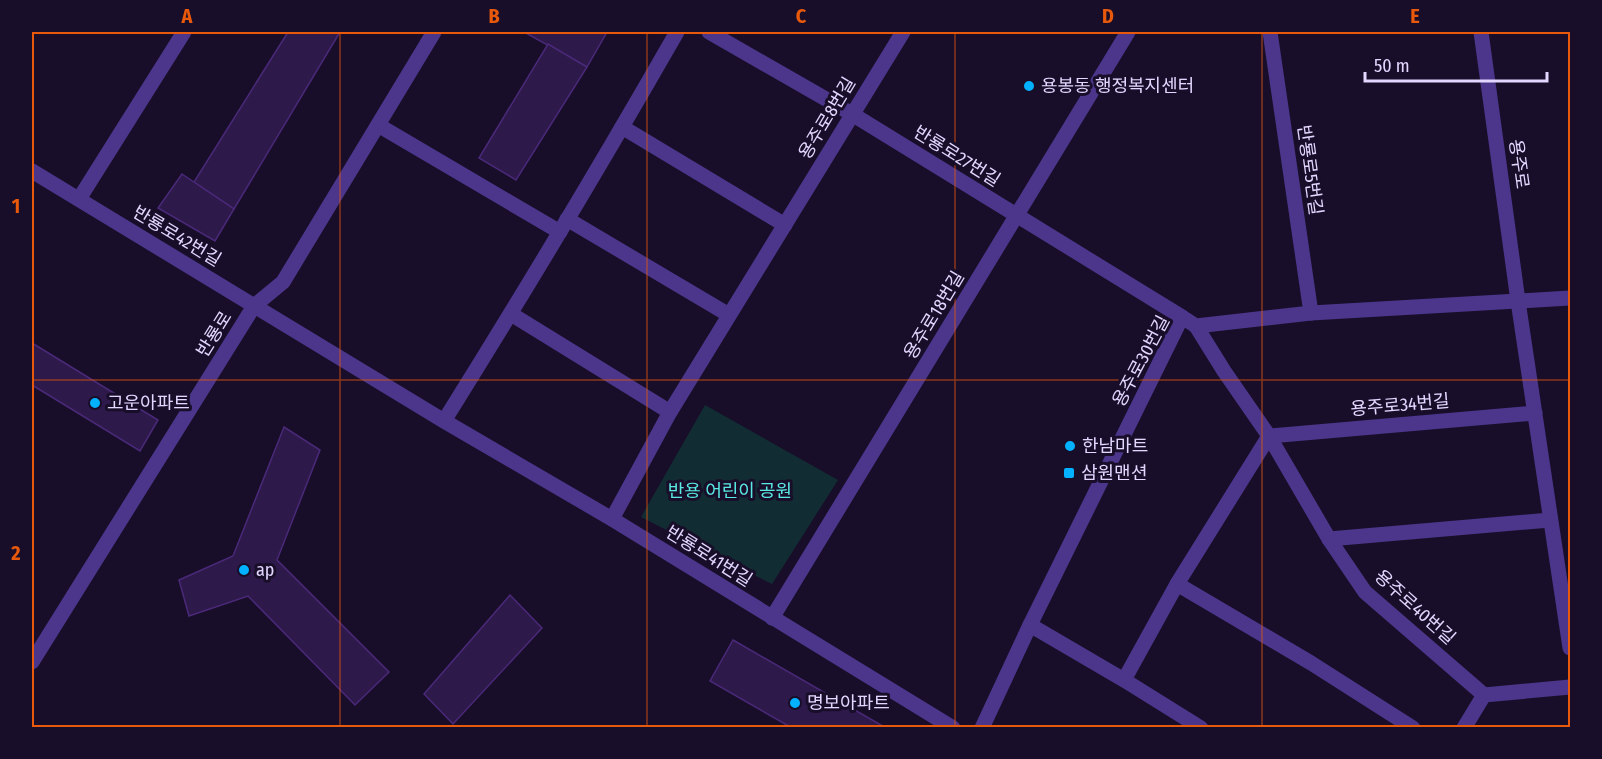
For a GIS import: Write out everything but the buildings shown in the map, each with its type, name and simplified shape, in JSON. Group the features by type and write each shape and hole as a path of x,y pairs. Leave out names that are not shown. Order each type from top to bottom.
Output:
{"street":[{"path":"79,199 184,32"},
{"name":"반룡로","path":"32,662 254,306 283,282 434,32"},
{"path":"444,421 511,314 677,32"},
{"name":"반룡로27번길","path":"709,32 852,114 1182,317"},
{"name":"용주로8번길","path":"612,519 670,412 903,32"},
{"name":"용주로18번길","path":"772,618 1128,32"},
{"name":"반룡로5번길","path":"1270,32 1311,313"},
{"name":"용주로","path":"1481,32 1534,412 1570,648"},
{"path":"378,125 729,315"},
{"path":"622,127 785,225"},
{"name":"반룡로42번길","path":"32,171 254,306"},
{"path":"1518,301 1570,298"},
{"name":"용주로30번길","path":"982,728 1030,625 1182,317 1196,326 1311,313 1518,301"},
{"name":"반룡로41번길","path":"254,306 612,519 953,728"},
{"path":"511,314 670,412"},
{"path":"1196,326 1269,436 1329,539 1550,520"},
{"name":"용주로34번길","path":"1269,436 1534,412"},
{"path":"1124,680 1177,584 1269,436"},
{"name":"용주로40번길","path":"1329,539 1365,592 1484,695"},
{"path":"1177,584 1311,663 1413,728"},
{"path":"1030,625 1201,728"},
{"path":"1464,728 1484,695 1570,687"}],"green space":[{"name":"반용 어린이 공원","path":"705,405 838,480 772,584 641,517"}],"place":[{"name":"용봉동 행정복지센터","path":"1029,86"},
{"name":"고운아파트","path":"95,403"},
{"name":"한남마트","path":"1070,446"},
{"name":"삼원맨션","path":"1069,473"},
{"name":"ap","path":"244,570"},
{"name":"명보아파트","path":"795,703"}]}
